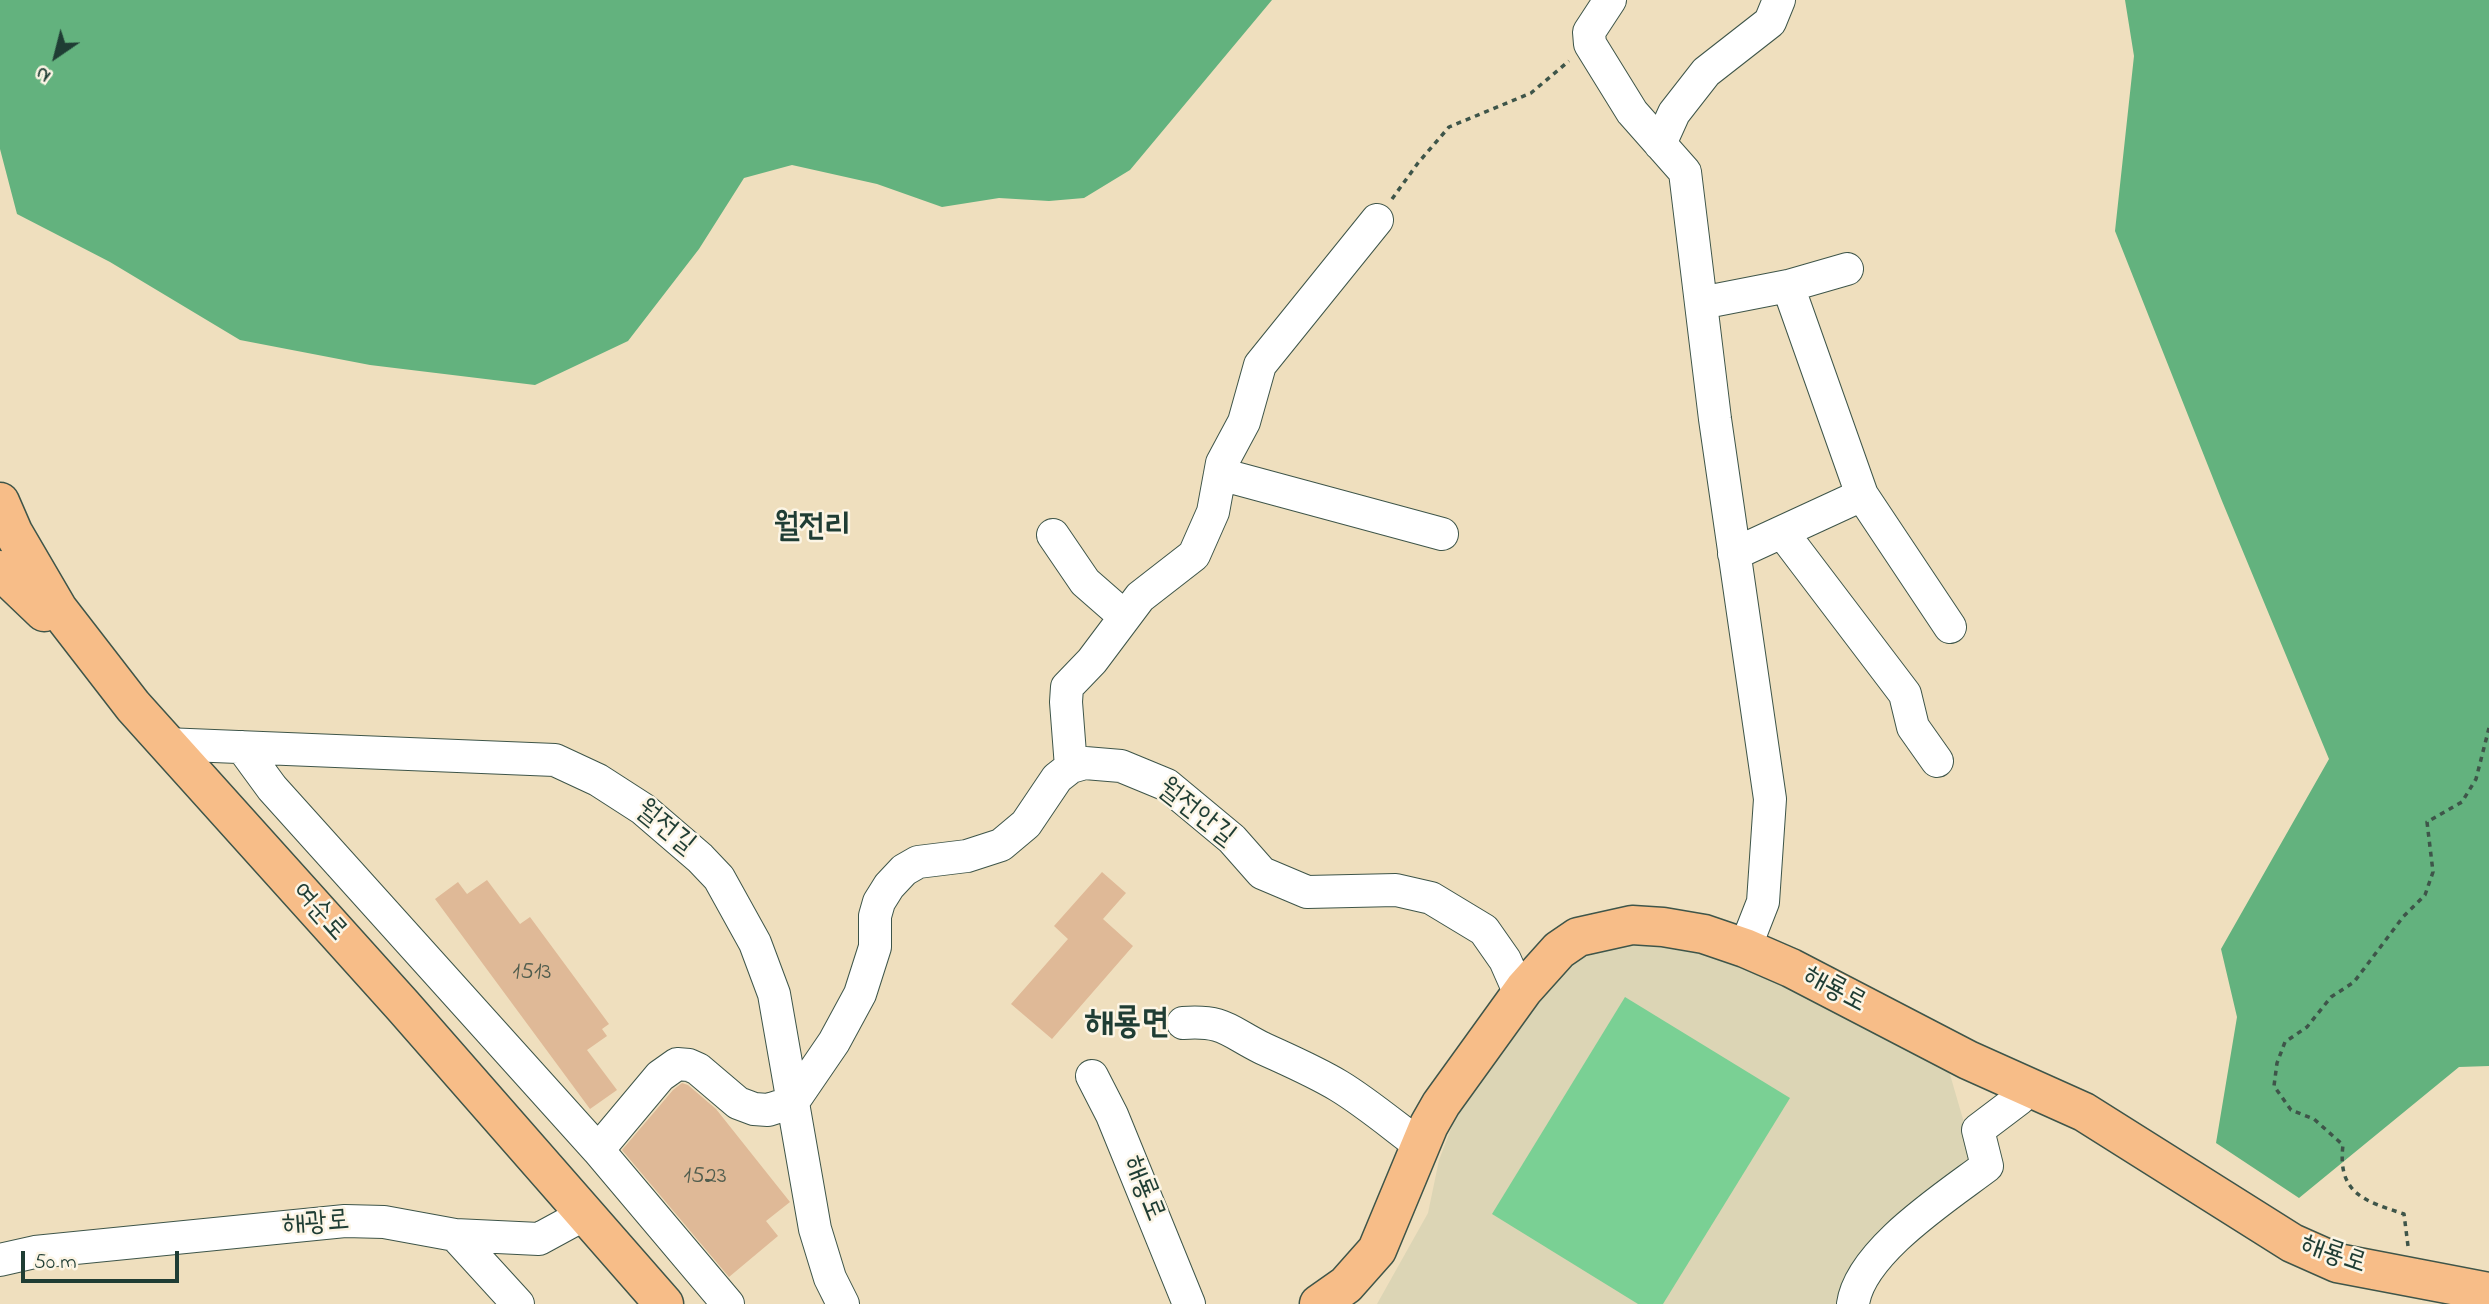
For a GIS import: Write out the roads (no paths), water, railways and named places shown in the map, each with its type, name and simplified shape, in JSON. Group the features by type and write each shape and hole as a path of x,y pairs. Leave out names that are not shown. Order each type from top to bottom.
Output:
{"main road":[{"name":"여순로","path":"0,502 13,532 58,608 120,690 165,744 403,1006 664,1304"},
{"path":"0,570 9,576 120,690"},
{"name":"해룡로","path":"1319,1304 1346,1285 1377,1250 1429,1125 1441,1104 1520,994 1559,950 1578,937 1632,925 1704,934 1791,968 1968,1060 2030,1086 2094,1119 2292,1243 2337,1263 2489,1292"}],"street":[{"path":"1610,0 1589,32 1590,44 1632,112 1685,172 1734,554 1770,799 1763,902 1745,948"},
{"path":"1660,144 1674,113 1706,72 1769,22 1779,0"},
{"path":"598,1150 660,1076 677,1064 698,1069 738,1103 754,1109 768,1110 793,1102 834,1042 860,994 874,947 877,909 889,886 904,870 918,862 967,856 1001,845 1026,824 1057,778 1071,767 1067,687 1091,661 1140,597 1194,555 1213,512 1222,463 1244,422 1260,365 1377,220"},
{"path":"1701,303 1788,286 1847,269"},
{"path":"1788,286 1862,495 1950,627"},
{"path":"1220,474 1442,534"},
{"path":"1734,554 1862,495"},
{"path":"1782,532 1905,695 1913,727 1937,761"},
{"path":"1053,535 1085,582 1125,617"},
{"name":"월전길","path":"165,744 555,760 598,780 663,825 719,878 755,943 774,994 815,1229 830,1278 843,1304"},
{"path":"242,747 282,799 598,1150 728,1304"},
{"name":"월전안길","path":"1071,767 1085,763 1121,766 1167,785 1233,839 1262,873 1307,892 1395,890 1431,898 1484,930 1506,960 1520,994"},
{"path":"1183,1023 1206,1021 1223,1026 1306,1068 1341,1087 1421,1146"},
{"name":"해룡로","path":"1091,1076 1112,1115 1189,1304"},
{"path":"1853,1304 1854,1293 1883,1248 1987,1166 1978,1130 2019,1099 2030,1086"},
{"name":"해광로","path":"0,1260 35,1252 345,1221 384,1222 455,1235 539,1239 585,1214"},
{"path":"455,1235 518,1304"}],"district":[{"name":"월전리","path":"812,530"},
{"name":"해룡면","path":"1127,1026"}]}
